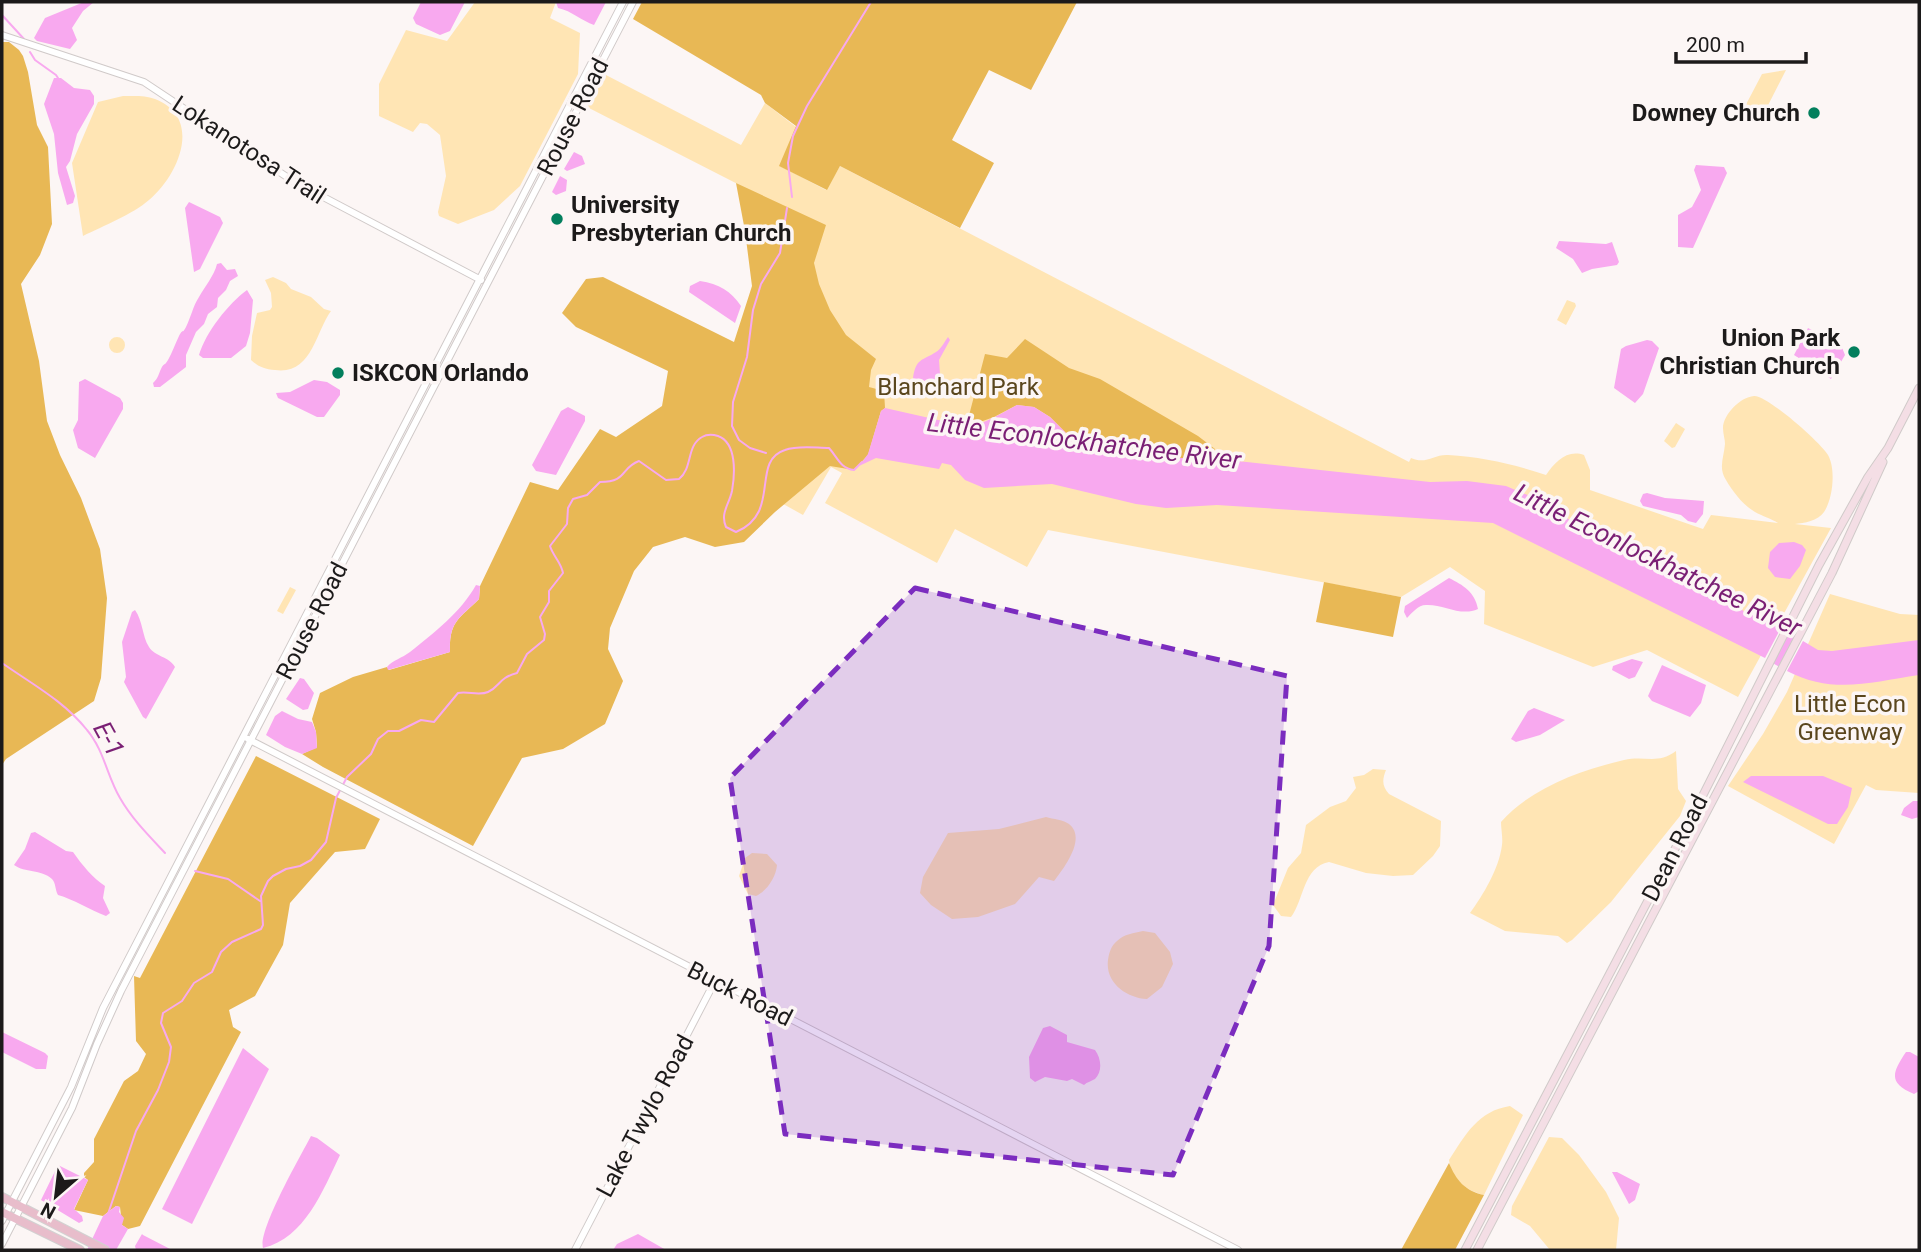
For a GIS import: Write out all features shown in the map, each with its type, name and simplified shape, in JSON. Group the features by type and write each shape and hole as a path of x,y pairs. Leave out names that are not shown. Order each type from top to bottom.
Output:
{"main road":[{"name":"Dean Road","path":"1477,1250 1778,679 1850,536 1888,448 1919,388"},
{"name":"Dean Road","path":"1465,1250 1699,803 1763,671 1837,531 1888,448"},
{"path":"2,1197 105,1250"},
{"path":"3,1215 77,1248"}],"street":[{"name":"Rouse Road","path":"3,1215 71,1087 103,1008 623,2"},
{"name":"Rouse Road","path":"2,1244 72,1108 116,1002 633,2"},
{"name":"Lokanotosa Trail","path":"2,35 144,82 293,181 480,280 490,280"},
{"name":"Buck Road","path":"243,737 1238,1250"},
{"name":"Lake Twylo Road","path":"575,1250 715,981"}],"highlighted area":[{"path":"915,588 1287,676 1269,946 1173,1175 785,1134 730,778"}],"green space":[{"path":"475,2 556,2 550,18 580,33 578,74 520,186 494,210 458,224 439,216 438,212 446,176 440,135 427,124 420,123 413,132 379,116 379,84 406,30 447,41"},
{"path":"1786,70 1759,123 1741,114 1762,74"},
{"name":"Blanchard Park","path":"604,74 741,145 765,103 796,127 780,166 826,190 840,166 1409,462 1411,458 1426,460 1443,455 1461,456 1546,475 1562,458 1578,454 1584,455 1590,470 1590,490 1703,529 1711,515 1778,523 1746,506 1722,471 1725,444 1723,428 1726,418 1733,407 1743,400 1754,396 1761,398 1793,421 1828,455 1833,476 1827,506 1818,518 1795,524 1831,528 1738,697 1647,650 1593,667 1484,624 1485,591 1450,567 1401,597 1048,530 1027,567 955,529 937,563 825,503 842,473 831,467 803,515 688,451 810,221 587,107"},
{"path":"123,96 155,99 170,108 179,119 182,133 177,163 160,190 149,200 126,215 83,236 72,163 98,102"},
{"path":"273,277 331,311 311,351 297,366 287,370 265,368 251,360 257,313 272,307 271,293 265,280"},
{"path":"1567,300 1576,306 1566,325 1557,320"},
{"path":"114,337 120,337 125,345 123,351 114,353 109,348 109,342"},
{"path":"1676,423 1685,429 1672,448 1664,441"},
{"path":"290,587 296,590 283,614 277,611"},
{"name":"Little Econ Greenway","path":"1830,594 1900,614 1919,615 1919,793 1876,790 1866,785 1834,844 1728,786 1787,692"},
{"path":"1676,751 1678,789 1686,801 1680,816 1611,902 1572,940 1567,943 1558,936 1505,931 1470,913 1498,863 1502,842 1501,822 1513,810 1542,790 1574,775 1624,760 1663,758"},
{"path":"1373,769 1386,770 1383,783 1389,794 1441,821 1440,846 1413,875 1366,873 1329,862 1320,865 1309,877 1291,917 1281,916 1273,905 1288,868 1301,853 1306,825 1330,807 1346,801 1356,788 1353,777 1364,775"},
{"path":"1046,817 1069,824 1076,837 1072,853 1054,881 1039,877 1015,904 978,917 952,919 931,905 920,893 923,877 948,833 999,829"},
{"path":"752,853 767,854 777,865 770,883 756,896 748,894 739,876 745,858"},
{"path":"1143,931 1155,933 1170,952 1173,964 1162,987 1147,999 1132,996 1119,988 1110,976 1108,968 1109,955 1115,943 1126,935"},
{"path":"1510,1106 1523,1115 1484,1195 1477,1193 1456,1178 1449,1160 1481,1118"},
{"path":"1549,1137 1562,1138 1579,1155 1606,1192 1619,1218 1616,1250 1550,1250 1530,1226 1511,1215 1512,1206"}],"shaded area":[{"path":"642,2 1077,2 1031,90 989,70 952,140 994,163 960,228 840,166 827,190 779,166 796,126 765,103 761,95 633,19"},
{"path":"2,42 9,42 23,56 37,125 48,147 52,224 40,255 21,284 39,361 47,421 100,549 107,598 101,678 94,701 6,759 2,765"},
{"path":"736,183 826,225 814,263 819,284 830,310 846,335 876,359 871,370 869,387 884,391 885,408 881,411 868,455 854,470 830,466 744,542 715,547 685,537 653,547 634,571 610,628 608,649 623,681 605,724 563,749 522,758 473,846 302,754 317,747 312,719 320,693 353,677 387,667 389,670 450,652 453,627 479,599 480,586 530,482 558,490 600,429 616,437 662,406 668,371 576,327 562,313 586,279 603,277 734,342 752,286"},
{"path":"1025,339 1069,368 1100,379 1198,436 1215,449 1210,458 1144,458 1103,452 1066,433 1050,417 1034,407 1017,405 966,427 985,354 1007,358"},
{"path":"1324,582 1401,597 1393,637 1316,622"},
{"path":"256,756 380,819 365,849 335,852 290,903 283,945 255,996 229,1010 233,1027 241,1032 140,1226 128,1229 122,1225 120,1207 116,1206 103,1216 74,1210 88,1180 84,1173 94,1162 94,1139 124,1081 138,1071 146,1054 136,1041 134,976 140,978"},
{"path":"1449,1163 1462,1184 1484,1195 1455,1250 1401,1250"}],"water":[{"path":"84,2 94,2 83,11 72,28 77,40 70,49 34,38 45,18"},
{"path":"421,2 465,2 450,31 440,35 416,24 413,18"},
{"path":"556,2 606,2 594,25 558,8"},
{"path":"54,78 61,78 74,88 90,90 94,96 94,104 77,134 66,167 75,196 73,203 67,205 58,173 54,134 44,104"},
{"path":"574,152 582,156 585,164 567,171 564,169"},
{"path":"1696,165 1724,167 1727,173 1693,248 1678,247 1678,215 1692,207 1701,190 1694,170"},
{"path":"560,176 567,180 566,191 556,195 552,192"},
{"path":"189,202 220,217 223,223 200,269 194,272 185,208"},
{"path":"1559,241 1606,244 1612,242 1619,262 1617,265 1582,273 1573,259 1556,248"},
{"path":"221,263 227,270 235,269 238,276 230,281 218,298 217,307 208,314 204,324 196,332 186,355 186,367 160,387 154,387 153,383 184,331 197,300 217,264"},
{"path":"700,281 724,289 737,301 741,306 735,323 689,292 690,286"},
{"path":"247,290 253,300 246,346 231,358 203,358 199,355 212,328"},
{"path":"1808,328 1841,345 1845,355 1831,379 1794,355"},
{"path":"948,337 950,340 939,360 940,374 935,383 923,386 913,378 916,367 920,361 938,351"},
{"path":"1647,340 1659,348 1643,394 1635,403 1614,388 1621,349"},
{"path":"85,379 120,398 123,403 123,409 95,458 78,448 73,430 78,420 79,382"},
{"path":"314,380 327,382 340,390 340,395 324,417 317,417 278,398 276,393 290,392"},
{"path":"1017,405 1034,407 1050,417 1066,433 1103,452 1144,458 1210,458 1430,482 1467,481 1506,486 1544,502 1574,523 1592,524 1724,595 1747,614 1767,613 1782,626 1765,658 1493,523 1217,505 1166,508 1136,504 1052,484 984,488 965,480 951,465 942,463 939,469 876,458 859,466 868,454 881,411 885,408 947,422 948,428 957,429 984,422"},
{"path":"568,407 585,416 585,421 556,475 536,471 532,465 561,411"},
{"path":"1643,494 1665,498 1704,501 1703,514 1696,523 1681,515 1643,506 1640,501"},
{"path":"1794,542 1806,550 1800,566 1790,579 1775,577 1768,568 1770,552 1779,543"},
{"path":"1449,578 1464,586 1478,609 1465,612 1423,605 1407,618 1405,606"},
{"path":"476,585 480,586 479,599 453,627 450,652 388,670 389,665 410,652 446,622"},
{"path":"135,610 149,647 175,667 146,719 124,682 126,677 122,642"},
{"path":"1786,628 1799,638 1783,669 1769,661"},
{"path":"1919,640 1919,675 1836,685 1820,683 1787,671 1803,641 1818,650 1832,651"},
{"path":"1632,659 1643,662 1635,677 1629,679 1612,670 1613,666"},
{"path":"1662,665 1706,685 1701,703 1690,717 1652,701 1648,696"},
{"path":"300,678 304,679 314,693 308,709 303,710 286,699"},
{"path":"1534,708 1565,720 1540,735 1516,742 1511,739 1528,711"},
{"path":"282,711 312,722 317,748 302,754 266,735 275,716"},
{"path":"1751,776 1823,776 1852,788 1848,807 1837,824 1828,824 1743,782"},
{"path":"1913,801 1919,801 1919,817 1912,819 1901,815 1904,808"},
{"path":"35,832 66,851 73,852 105,886 103,898 110,913 106,916 58,895 48,876 14,865 25,849 31,833"},
{"path":"1050,1026 1067,1035 1067,1042 1095,1050 1100,1064 1095,1079 1084,1085 1072,1079 1067,1081 1045,1077 1035,1082 1030,1078 1029,1057 1043,1028"},
{"path":"2,1032 45,1053 48,1056 46,1069 36,1069 2,1052"},
{"path":"243,1048 269,1069 192,1224 162,1209"},
{"path":"1906,1052 1919,1057 1919,1091 1914,1094 1900,1086 1895,1077"},
{"path":"311,1136 340,1155 311,1211 290,1234 278,1243 263,1248 263,1239 273,1210"},
{"path":"58,1165 88,1180 74,1209 82,1216 83,1221 79,1223 41,1200"},
{"path":"1612,1172 1640,1184 1635,1200 1629,1204"},
{"path":"116,1206 120,1207 119,1212 124,1218 122,1225 128,1229 116,1250 87,1250 103,1216"},
{"path":"142,1234 172,1250 136,1250 135,1246"},
{"path":"638,1234 666,1250 613,1250 617,1244"}],"waterway":[{"path":"792,197 788,163 793,136 807,106 871,2"},
{"path":"2,15 24,39"},
{"path":"30,52 35,60 58,78"},
{"path":"766,453 750,448 739,440 732,426 733,402 747,357 753,310 761,284 780,253 787,208"},
{"name":"Little Econlockhatchee River","path":"108,1214 136,1131 158,1090 169,1062 171,1047 161,1023 163,1013 182,1001 194,983 212,972 221,952 232,942 261,929 261,896 268,881 286,869 311,860 326,842 336,798 347,777 371,754 378,739 388,731 399,731 421,720 434,722 458,693 481,694 492,690 506,677 517,673 527,654 544,640 540,617 549,602 549,591 563,573 550,546 567,524 568,508 573,499 587,495 600,482 615,480 639,461 666,480 679,479 697,441 706,435 714,435 724,440 732,452 733,484 724,517 726,527 736,532 750,523 758,513 769,465 775,456 785,450 801,447 829,448 842,465 854,470 862,462"},
{"name":"E-1","path":"2,663 58,702 87,730 98,746 125,806 165,853"},
{"name":"E-1","path":"195,871 228,879 260,901"}],"place":[{"name":"Downey Church","path":"1814,113"},
{"name":"University Presbyterian Church","path":"557,219"},
{"name":"Union Park Christian Church","path":"1854,352"},
{"name":"ISKCON Orlando","path":"338,373"}]}
